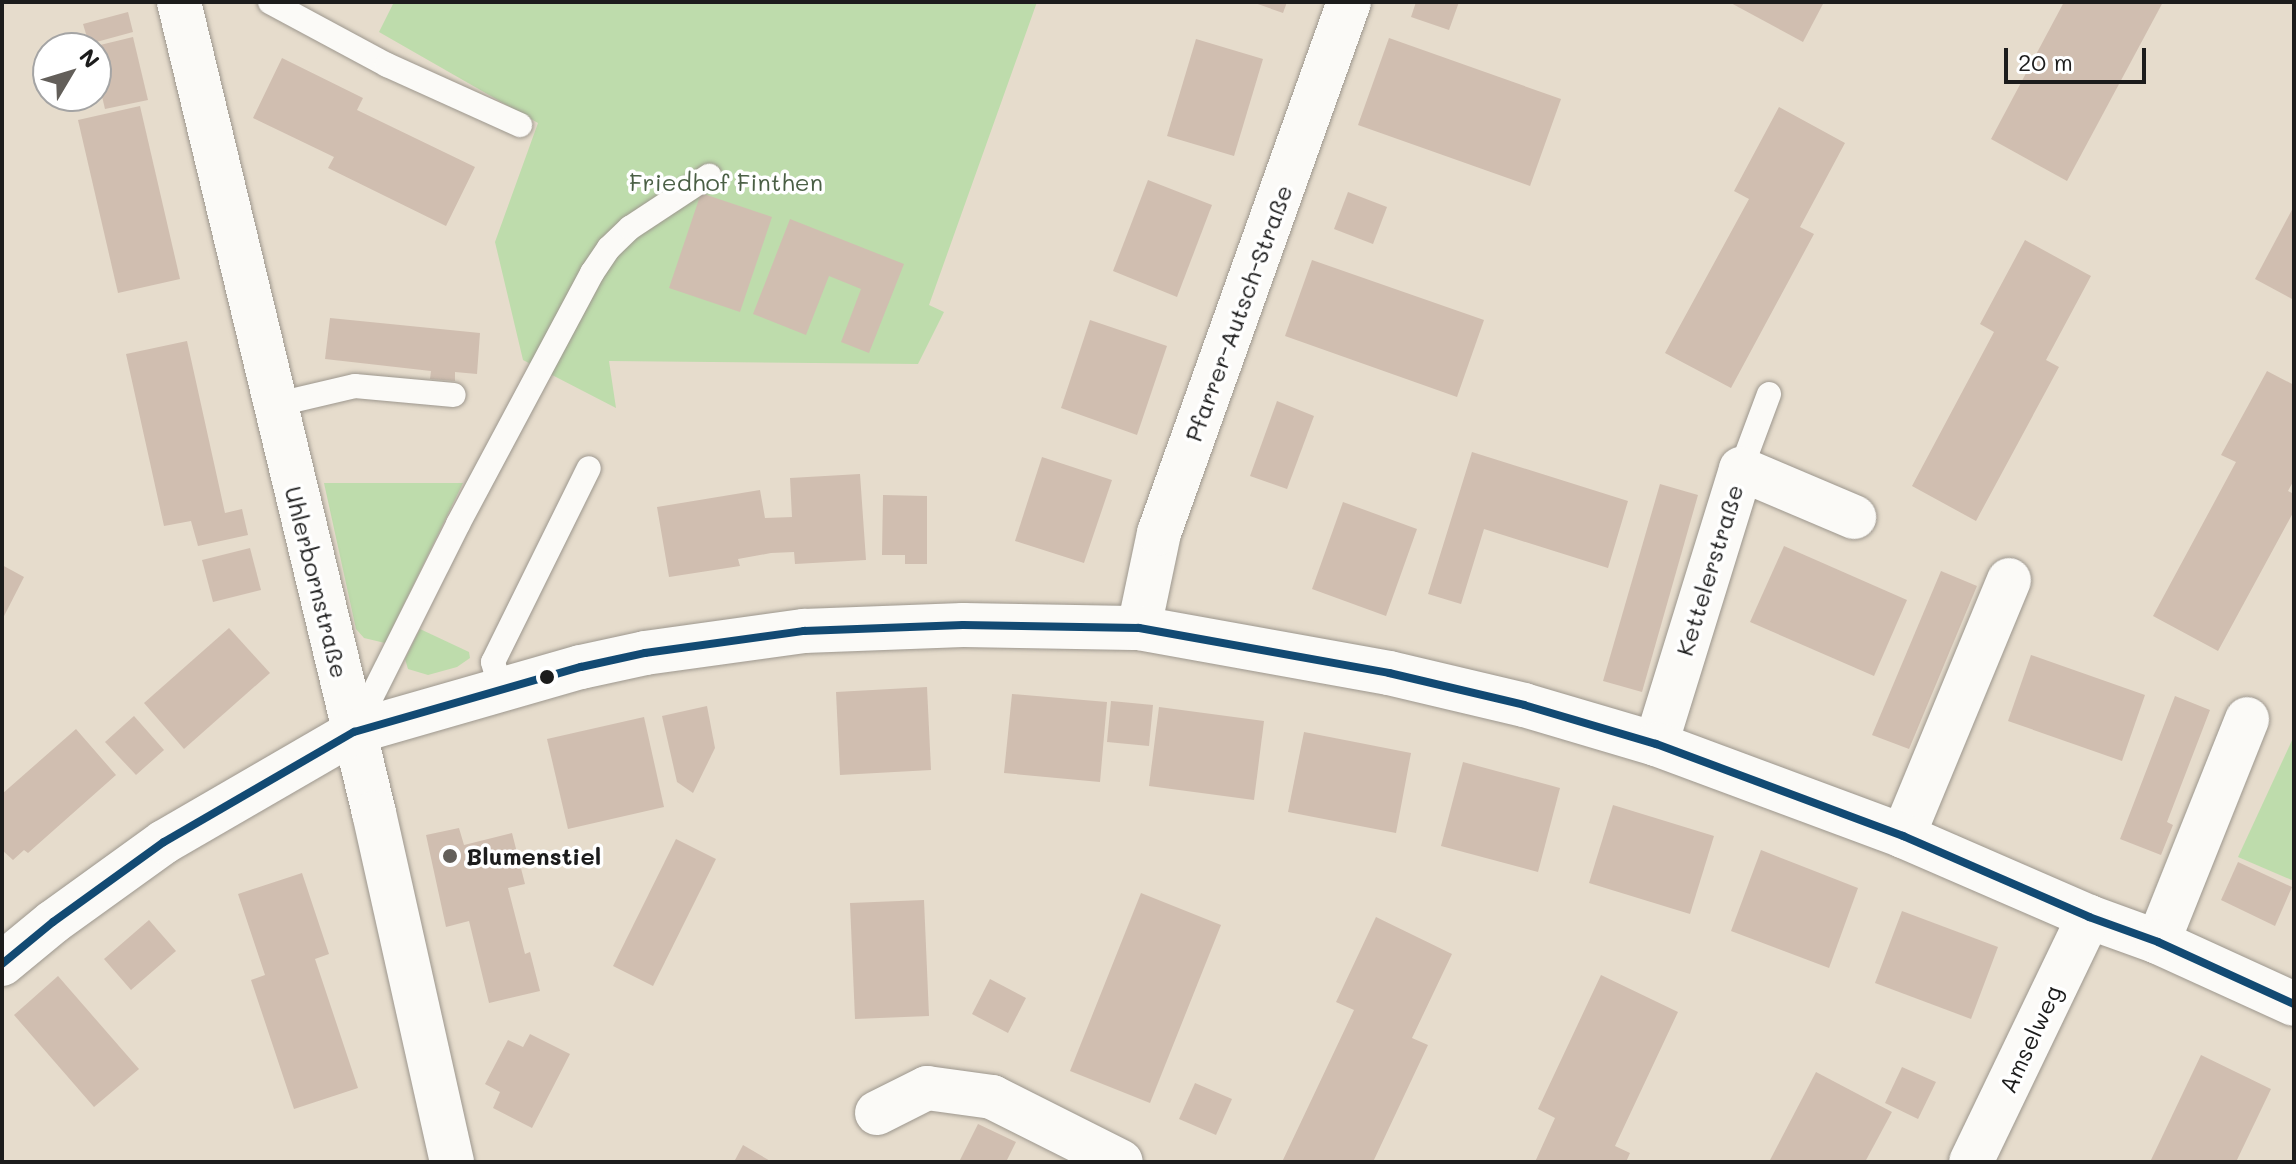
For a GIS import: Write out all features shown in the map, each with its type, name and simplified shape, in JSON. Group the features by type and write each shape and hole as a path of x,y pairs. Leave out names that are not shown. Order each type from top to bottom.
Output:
{"street":[{"name":"Uhlerbornstraße","path":"179,2 354,732 452,1162"},
{"name":"Pfarrer-Autsch-Straße","path":"1139,628 1159,533 1349,2"},
{"name":"Kettelerstraße","path":"1656,744 1741,469 1854,517"},
{"path":"1903,836 2009,580"},
{"path":"2,964 53,922 164,842 354,732 645,653 804,631 963,625 1139,628 1389,673 1524,705 1656,744 1903,836 2089,917 2158,942 2294,1004"},
{"path":"2158,942 2247,719"},
{"name":"Amselweg","path":"1971,1162 2089,917"},
{"path":"877,1113 927,1088 992,1097 1121,1162"}],"lane":[{"path":"270,2 387,65 520,125"},
{"path":"354,732 458,524 592,273 609,248 630,228 709,176"},
{"path":"274,405 355,386 454,395"},
{"path":"1741,469 1769,394"},
{"path":"501,690 493,662 589,468"}],"green space":[{"name":"Friedhof Finthen","path":"394,2 1037,2 929,305 944,312 918,364 609,361 616,408 523,360 495,242 538,123 379,32"},
{"path":"324,483 463,483 385,643 364,638 356,629"},
{"path":"420,629 469,652 470,658 457,667 428,675 408,669 405,659"},
{"path":"2294,736 2294,881 2238,857"}],"building":[{"path":"1252,2 1287,2 1283,13"},
{"path":"1416,2 1459,2 1449,30 1411,17"},
{"path":"1729,2 1824,2 1803,42"},
{"path":"2064,2 2163,2 2067,181 1991,139"},
{"path":"128,12 133,32 112,38 112,32 85,32 83,24"},
{"path":"133,37 148,100 112,108 112,42"},
{"path":"1389,38 1561,99 1530,186 1358,125"},
{"path":"1196,39 1263,59 1234,156 1167,136"},
{"path":"282,58 363,98 357,110 475,167 446,226 328,168 334,157 253,118"},
{"path":"140,106 180,279 118,293 78,120"},
{"path":"1779,107 1845,143 1800,227 1814,234 1731,388 1665,353 1749,199 1734,191"},
{"path":"1148,180 1212,205 1177,297 1113,271"},
{"path":"1348,192 1387,207 1373,244 1334,229"},
{"path":"701,193 772,217 740,312 669,288"},
{"path":"2294,206 2294,300 2255,279"},
{"path":"790,219 904,264 869,353 841,342 861,289 829,276 806,335 753,314"},
{"path":"2025,240 2091,276 2046,360 2059,367 1976,521 1912,486 1994,332 1980,324"},
{"path":"1312,260 1484,320 1457,397 1285,336"},
{"path":"330,318 480,333 477,374 455,372 455,381 430,379 431,371 325,359"},
{"path":"1090,320 1167,346 1137,435 1061,408"},
{"path":"187,341 225,513 242,509 248,535 198,546 191,521 164,526 126,354"},
{"path":"2267,371 2294,385 2294,480 2288,491 2294,494 2294,511 2218,651 2153,616 2236,462 2221,455"},
{"path":"1277,401 1314,416 1287,489 1250,476"},
{"path":"1472,452 1628,501 1608,568 1484,529 1461,604 1428,594"},
{"path":"1042,457 1112,480 1084,563 1015,541"},
{"path":"860,474 866,560 795,564 794,552 771,553 738,559 740,566 669,577 657,507 760,490 765,518 792,517 790,478"},
{"path":"1660,484 1698,495 1642,692 1603,681"},
{"path":"883,495 927,496 927,564 905,564 905,555 882,555"},
{"path":"1343,502 1417,529 1386,616 1312,589"},
{"path":"1784,546 1907,600 1874,676 1750,622"},
{"path":"250,548 261,590 213,602 202,560"},
{"path":"2,565 24,577 2,620"},
{"path":"1941,571 1977,586 1909,749 1872,735"},
{"path":"229,628 270,673 184,749 144,703"},
{"path":"2031,655 2145,695 2122,761 2008,721"},
{"path":"927,687 931,770 840,775 836,692"},
{"path":"1012,694 1107,702 1100,782 1004,773"},
{"path":"2175,696 2210,710 2167,822 2173,825 2161,855 2120,839"},
{"path":"1111,701 1153,705 1149,746 1107,742"},
{"path":"707,706 715,748 693,793 677,782 662,716"},
{"path":"1159,707 1264,721 1254,800 1149,786"},
{"path":"134,716 164,750 136,775 105,742"},
{"path":"644,717 664,807 568,829 547,739"},
{"path":"76,729 116,775 28,853 24,850 13,860 2,850 2,794"},
{"path":"1304,732 1411,753 1396,833 1288,812"},
{"path":"1463,762 1560,788 1538,872 1441,846"},
{"path":"1613,805 1714,836 1690,914 1589,883"},
{"path":"459,828 464,845 512,833 525,884 508,888 525,954 530,952 540,991 489,1003 469,921 446,927 426,835"},
{"path":"676,839 716,859 653,986 613,966"},
{"path":"1761,850 1858,888 1829,968 1731,931"},
{"path":"2238,862 2292,887 2275,926 2221,900"},
{"path":"302,873 329,954 315,959 358,1088 294,1109 251,980 265,975 238,894"},
{"path":"1141,893 1221,925 1150,1103 1070,1071"},
{"path":"924,900 929,1016 855,1019 850,903"},
{"path":"1902,911 1998,947 1971,1019 1875,983"},
{"path":"1376,917 1452,954 1412,1038 1428,1045 1373,1162 1282,1162 1354,1010 1336,1002"},
{"path":"149,920 176,951 131,990 104,959"},
{"path":"1601,975 1678,1012 1615,1146 1630,1153 1626,1162 1535,1162 1555,1118 1538,1109"},
{"path":"58,976 139,1069 94,1107 14,1015"},
{"path":"990,979 1026,998 1008,1033 972,1014"},
{"path":"530,1034 570,1054 532,1128 493,1108 500,1092 485,1084 508,1040 523,1047"},
{"path":"2201,1055 2271,1089 2236,1162 2150,1162"},
{"path":"1902,1067 1936,1082 1918,1119 1885,1103"},
{"path":"1816,1072 1892,1112 1865,1162 1769,1162"},
{"path":"1195,1083 1232,1099 1216,1135 1179,1119"},
{"path":"978,1124 1016,1142 1006,1162 959,1162"},
{"path":"743,1145 772,1162 734,1162"}],"transit line":[{"path":"2,964 53,922 164,842 354,732 581,667 645,653 804,631 963,625 1139,628 1389,673 1524,705 1656,744 1903,836 2089,917 2158,942 2294,1004"}],"place":[{"name":"Blumenstiel","path":"450,856"}]}
